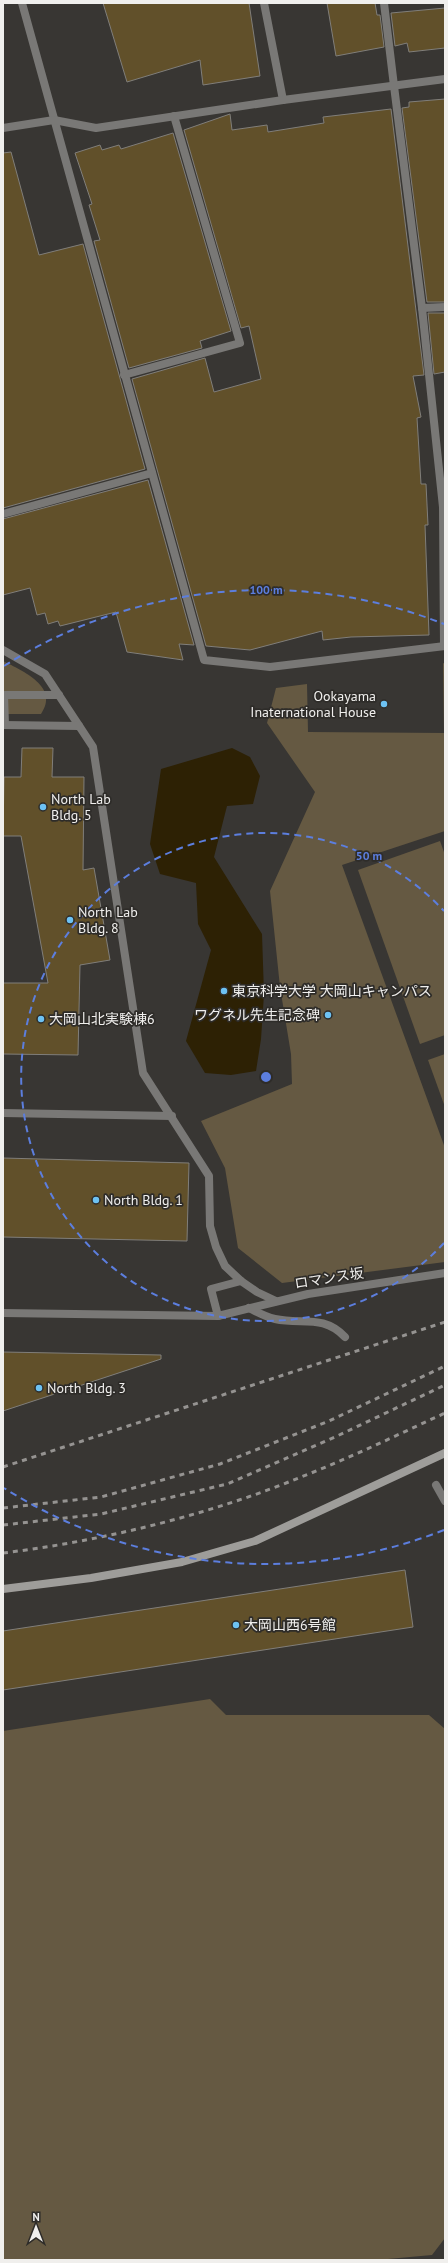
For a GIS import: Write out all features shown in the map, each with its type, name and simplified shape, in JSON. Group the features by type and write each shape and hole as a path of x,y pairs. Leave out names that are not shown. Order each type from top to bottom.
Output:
{"street":[{"path":"22,3 204,660 270,668 444,646 444,507 422,308 384,3"},
{"path":"264,3 283,100"},
{"path":"3,128 54,120 96,128 283,100 445,79"},
{"path":"124,375 240,343 174,116"},
{"path":"422,308 445,307"},
{"path":"3,514 152,473"},
{"path":"3,650 45,674 93,747 96,757 99,790 143,1073 172,1116 209,1176 210,1226 216,1247 225,1266 241,1281 257,1292 276,1301"},
{"path":"59,695 4,694 4,725 79,726"},
{"path":"3,1113 172,1116"},
{"name":"ロマンス坂","path":"3,1313 218,1316 308,1294 445,1273"},
{"path":"218,1316 211,1289 241,1281"},
{"path":"249,1308 275,1319 321,1322 336,1327 345,1336"},
{"path":"3,1589 92,1578 182,1562 255,1542 445,1453"},
{"path":"436,1485 445,1500"}],"shaded area":[{"path":"3,661 29,675 43,688 46,696 46,704 41,714 3,714"},
{"path":"443,663 445,664 445,831 342,865 445,1148 445,1262 282,1283 238,1248 225,1168 201,1121 292,1084 291,1054 280,987 270,891 315,792 267,723 276,688 307,684 308,732 444,733"},
{"path":"232,748 250,757 260,776 253,804 227,806 214,857 262,934 264,994 261,1039 256,1071 231,1075 205,1073 186,1041 211,950 198,924 196,883 160,874 150,844 161,769"},
{"path":"440,841 445,855 445,1035 420,1044 358,870"},
{"path":"445,1054 445,1107 428,1060"},
{"path":"210,1699 226,1715 429,1715 445,1729 445,2238 432,2255 377,2260 3,2260 3,1731"}],"building":[{"path":"103,3 249,3 260,76 203,85 200,60 127,82"},
{"path":"327,3 375,3 377,15 380,15 384,47 336,56"},
{"path":"445,8 445,48 409,52 407,43 395,46 391,13"},
{"path":"445,99 445,302 427,302 402,108 409,107 409,102"},
{"path":"391,109 424,375 413,376 421,417 417,418 421,484 426,484 428,525 425,525 429,635 351,637 323,640 322,631 250,650 206,646 132,379 205,358 214,392 261,379 249,326 241,328 184,130 230,114 232,130 267,125 268,132 324,123 323,117"},
{"path":"173,133 231,331 200,341 202,348 129,368 94,241 100,240 89,205 92,204 75,153 100,145 102,150 119,145 121,149"},
{"path":"11,152 39,255 83,244 145,469 3,508 3,153"},
{"path":"428,313 445,313 445,372 434,374"},
{"path":"148,480 194,645 179,644 183,660 127,652 116,612 60,626 58,621 48,624 45,613 37,615 30,588 3,595 3,519"},
{"path":"22,748 53,748 52,777 84,777 83,870 94,868 110,960 80,965 78,1055 3,1054 3,983 48,983 21,836 3,836 4,777 21,777"},
{"name":"North Bldg. 1","path":"3,1158 189,1163 187,1241 3,1237"},
{"name":"North Bldg. 3","path":"3,1352 161,1355 161,1359 3,1411"},
{"name":"大岡山西6号館","path":"405,1570 413,1627 3,1690 3,1631"}],"railway":[{"path":"3,1467 445,1322"},
{"path":"3,1508 101,1497 220,1464 329,1421 445,1366"},
{"path":"3,1525 101,1514 227,1484 335,1437 445,1385"},
{"path":"3,1553 117,1534 192,1515 230,1503 266,1491 319,1470 445,1413"}],"place":[{"name":"Ookayama Inaternational House","path":"384,704"},
{"name":"North Lab Bldg. 5","path":"43,807"},
{"name":"North Lab Bldg. 8","path":"70,920"},
{"name":"東京科学大学 大岡山キャンパス","path":"224,991"},
{"name":"ワグネル先生記念碑","path":"328,1015"},
{"name":"大岡山北実験棟6","path":"41,1019"},
{"name":"North Bldg. 1","path":"96,1200"},
{"name":"North Bldg. 3","path":"39,1388"},
{"name":"大岡山西6号館","path":"236,1625"}]}
